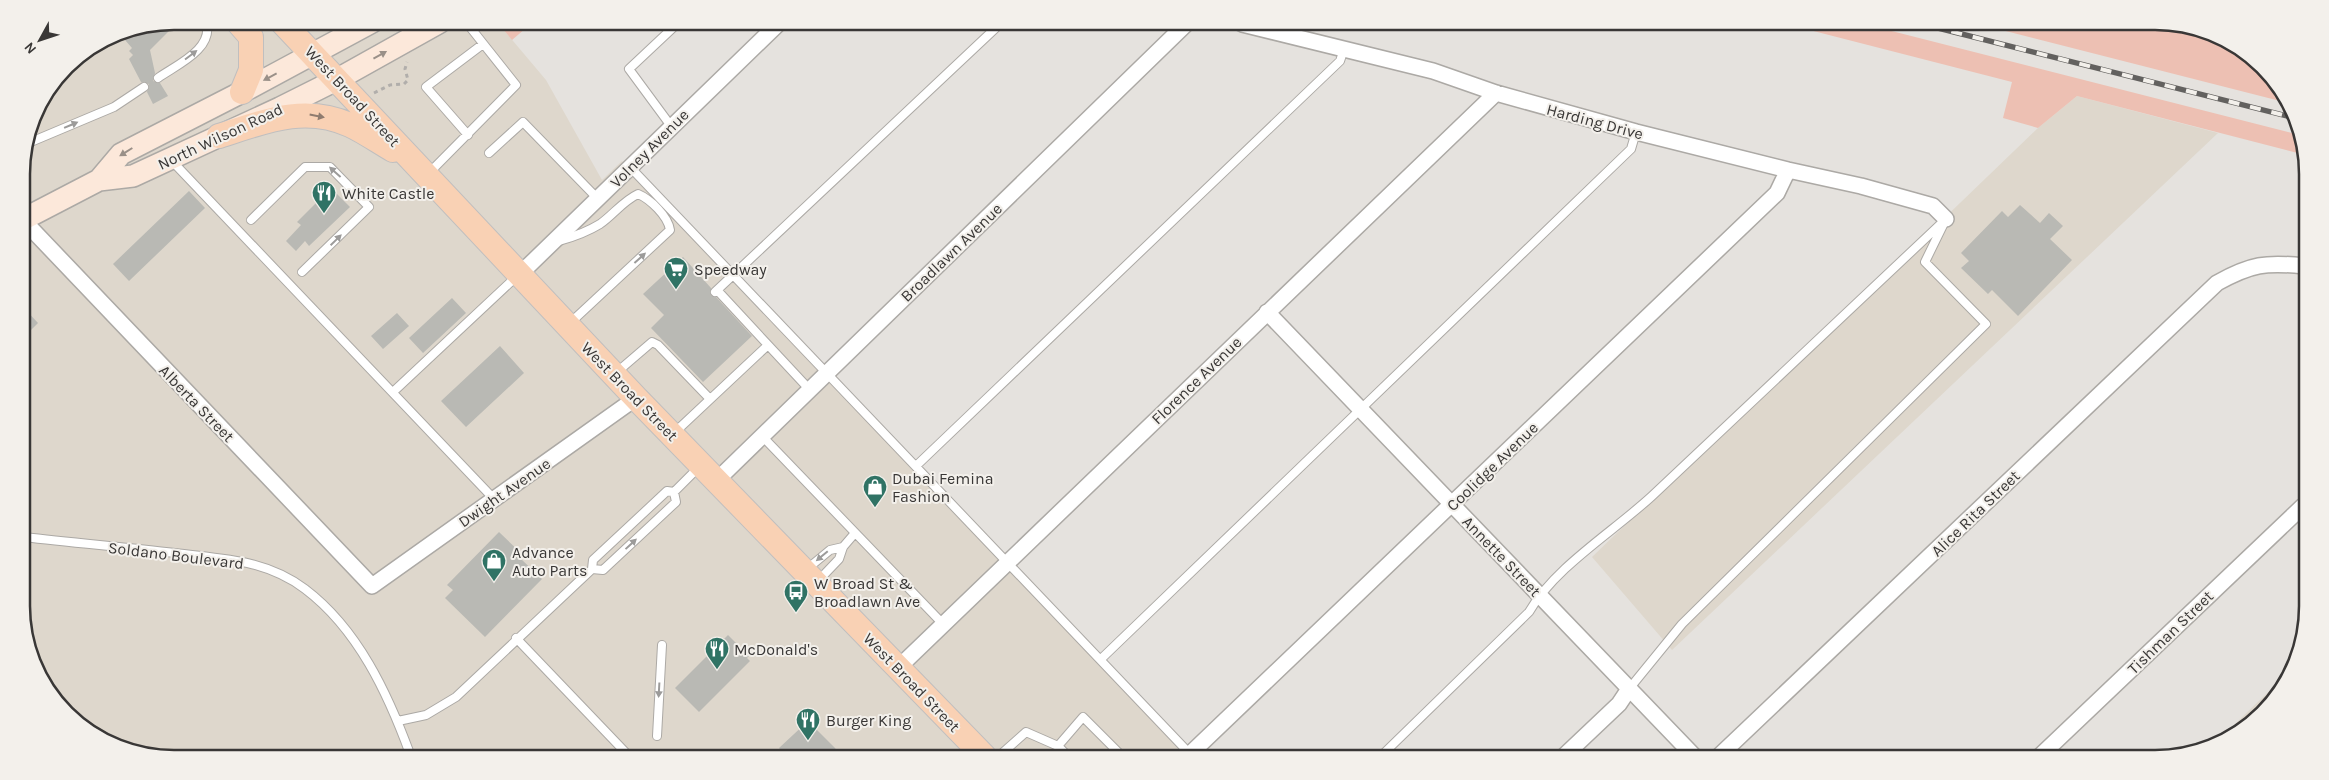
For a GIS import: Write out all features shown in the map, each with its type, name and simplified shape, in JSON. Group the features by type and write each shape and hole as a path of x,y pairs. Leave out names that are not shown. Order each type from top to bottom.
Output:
{"main road":[{"path":"242,92 251,70 251,37 245,30"},
{"name":"West Broad Street","path":"290,30 338,79 614,375 978,750"},
{"name":"North Wilson Road","path":"99,180 122,154 357,30"},
{"name":"North Wilson Road","path":"30,216 99,180 134,176 171,159 338,79 426,30"},
{"path":"219,136 275,118 292,114 309,114 349,125 420,169"}],"street":[{"name":"Volney Avenue","path":"520,274 772,30"},
{"name":"Broadlawn Avenue","path":"708,473 762,436 1180,30"},
{"name":"Harding Drive","path":"1266,30 1433,71 1496,93 1636,132 1861,186 1933,206 1946,218"},
{"name":"Florence Avenue","path":"898,668 1496,93"},
{"name":"Coolidge Avenue","path":"1196,750 1777,193 1788,170"},
{"name":"Alberta Street","path":"30,228 372,586"},
{"name":"Alice Rita Street","path":"1725,750 2217,283 2234,273 2254,266 2273,263 2299,266"},
{"name":"Annette Street","path":"1267,312 1689,750"},
{"name":"Dwight Avenue","path":"372,586 636,398"},
{"name":"Tishman Street","path":"2046,750 2299,510"},
{"path":"1570,750 1619,704 1629,689"}],"lane":[{"path":"158,78 200,48 206,38 206,30"},
{"path":"420,169 468,134 516,85 472,30"},
{"path":"671,30 629,69 671,126"},
{"path":"809,389 716,291 994,30"},
{"path":"468,134 426,87 483,44"},
{"path":"916,466 1340,61 1344,49"},
{"path":"34,141 114,107 144,86"},
{"path":"489,153 523,122 598,199"},
{"path":"1101,659 1631,149 1636,132"},
{"path":"171,159 494,499"},
{"path":"251,220 305,167 330,167 369,207 302,272"},
{"path":"630,167 1186,750"},
{"path":"552,243 579,235 600,223 630,198 638,194 646,198 669,223 670,230 568,325"},
{"path":"1386,750 1529,612 1539,595 1650,497 1946,218"},
{"path":"1629,689 1682,624 1986,324 1925,262 1946,218"},
{"path":"393,392 520,274"},
{"path":"614,375 646,346 652,342 660,343 710,399"},
{"path":"672,435 768,345"},
{"path":"762,436 943,624"},
{"path":"398,721 426,715 456,697 516,638 592,569 593,560 667,491 674,492 708,473"},
{"path":"592,569 603,570 676,502 674,492"},
{"path":"810,577 839,559 842,547 855,533"},
{"name":"Soldano Boulevard","path":"30,538 232,558 275,573 304,588 327,608 360,648 398,721 409,750"},
{"path":"810,577 830,550 842,547"},
{"path":"516,638 623,750"},
{"path":"656,736 662,645"},
{"path":"1058,746 1083,717 1116,750"},
{"path":"1006,750 1026,732 1058,746 1062,750"}],"path":[{"path":"358,101 390,85 404,84 408,80 406,69 408,61"}],"shaded area":[{"path":"504,30 546,80 602,180 622,161 1186,750 174,750 155,749 137,745 110,735 94,726 66,701 54,686 45,670 33,634 30,615 30,165 35,137 45,110 60,86 72,72 102,49 119,41 155,31"},
{"path":"504,30 524,30 512,40"},
{"path":"1809,30 1888,30 2292,133 2298,153 2077,96 2038,128 2003,118 2012,82"},
{"path":"2002,30 2155,30 2174,31 2192,35 2210,41 2235,54 2263,79 2279,101"},
{"path":"2077,96 2218,133 1672,650 1592,557 2038,128"},
{"path":"2276,685 2250,714 2230,729"}],"building":[{"path":"170,30 150,50 155,73 153,81 160,83 168,96 153,104 147,92 149,84 141,82 129,59 133,55 129,51 132,48 124,39 155,31"},
{"name":"White Castle","path":"331,188 350,207 309,246 305,241 296,251 286,241 301,225 297,222"},
{"path":"189,191 205,208 129,281 113,264"},
{"path":"2020,205 2040,223 2049,213 2063,226 2050,239 2072,260 2018,316 1992,290 1988,294 1961,268 1969,261 1961,253 2002,211 2008,217"},
{"path":"683,257 711,288 711,295 716,297 752,336 703,382 651,328 664,315 643,294"},
{"path":"452,298 466,313 423,353 409,338"},
{"path":"397,313 409,326 383,349 371,336"},
{"path":"30,314 38,323 30,331"},
{"path":"500,346 524,373 466,427 441,401"},
{"name":"Advance Auto Parts","path":"499,532 524,556 521,559 542,579 485,637 445,598 453,590 447,585"},
{"name":"McDonald's","path":"728,635 749,656 747,658 750,661 699,712 675,688"},
{"name":"Burger King","path":"808,721 836,750 781,750 779,748"}],"railway":[{"path":"1946,30 2286,116"}],"place":[{"name":"White Castle","path":"324,214"},
{"name":"Speedway","path":"676,290"},
{"name":"Dubai Femina Fashion","path":"875,508"},
{"name":"Advance Auto Parts","path":"494,582"},
{"name":"W Broad St & Broadlawn Ave","path":"796,613"},
{"name":"McDonald's","path":"717,670"},
{"name":"Burger King","path":"808,741"}]}
